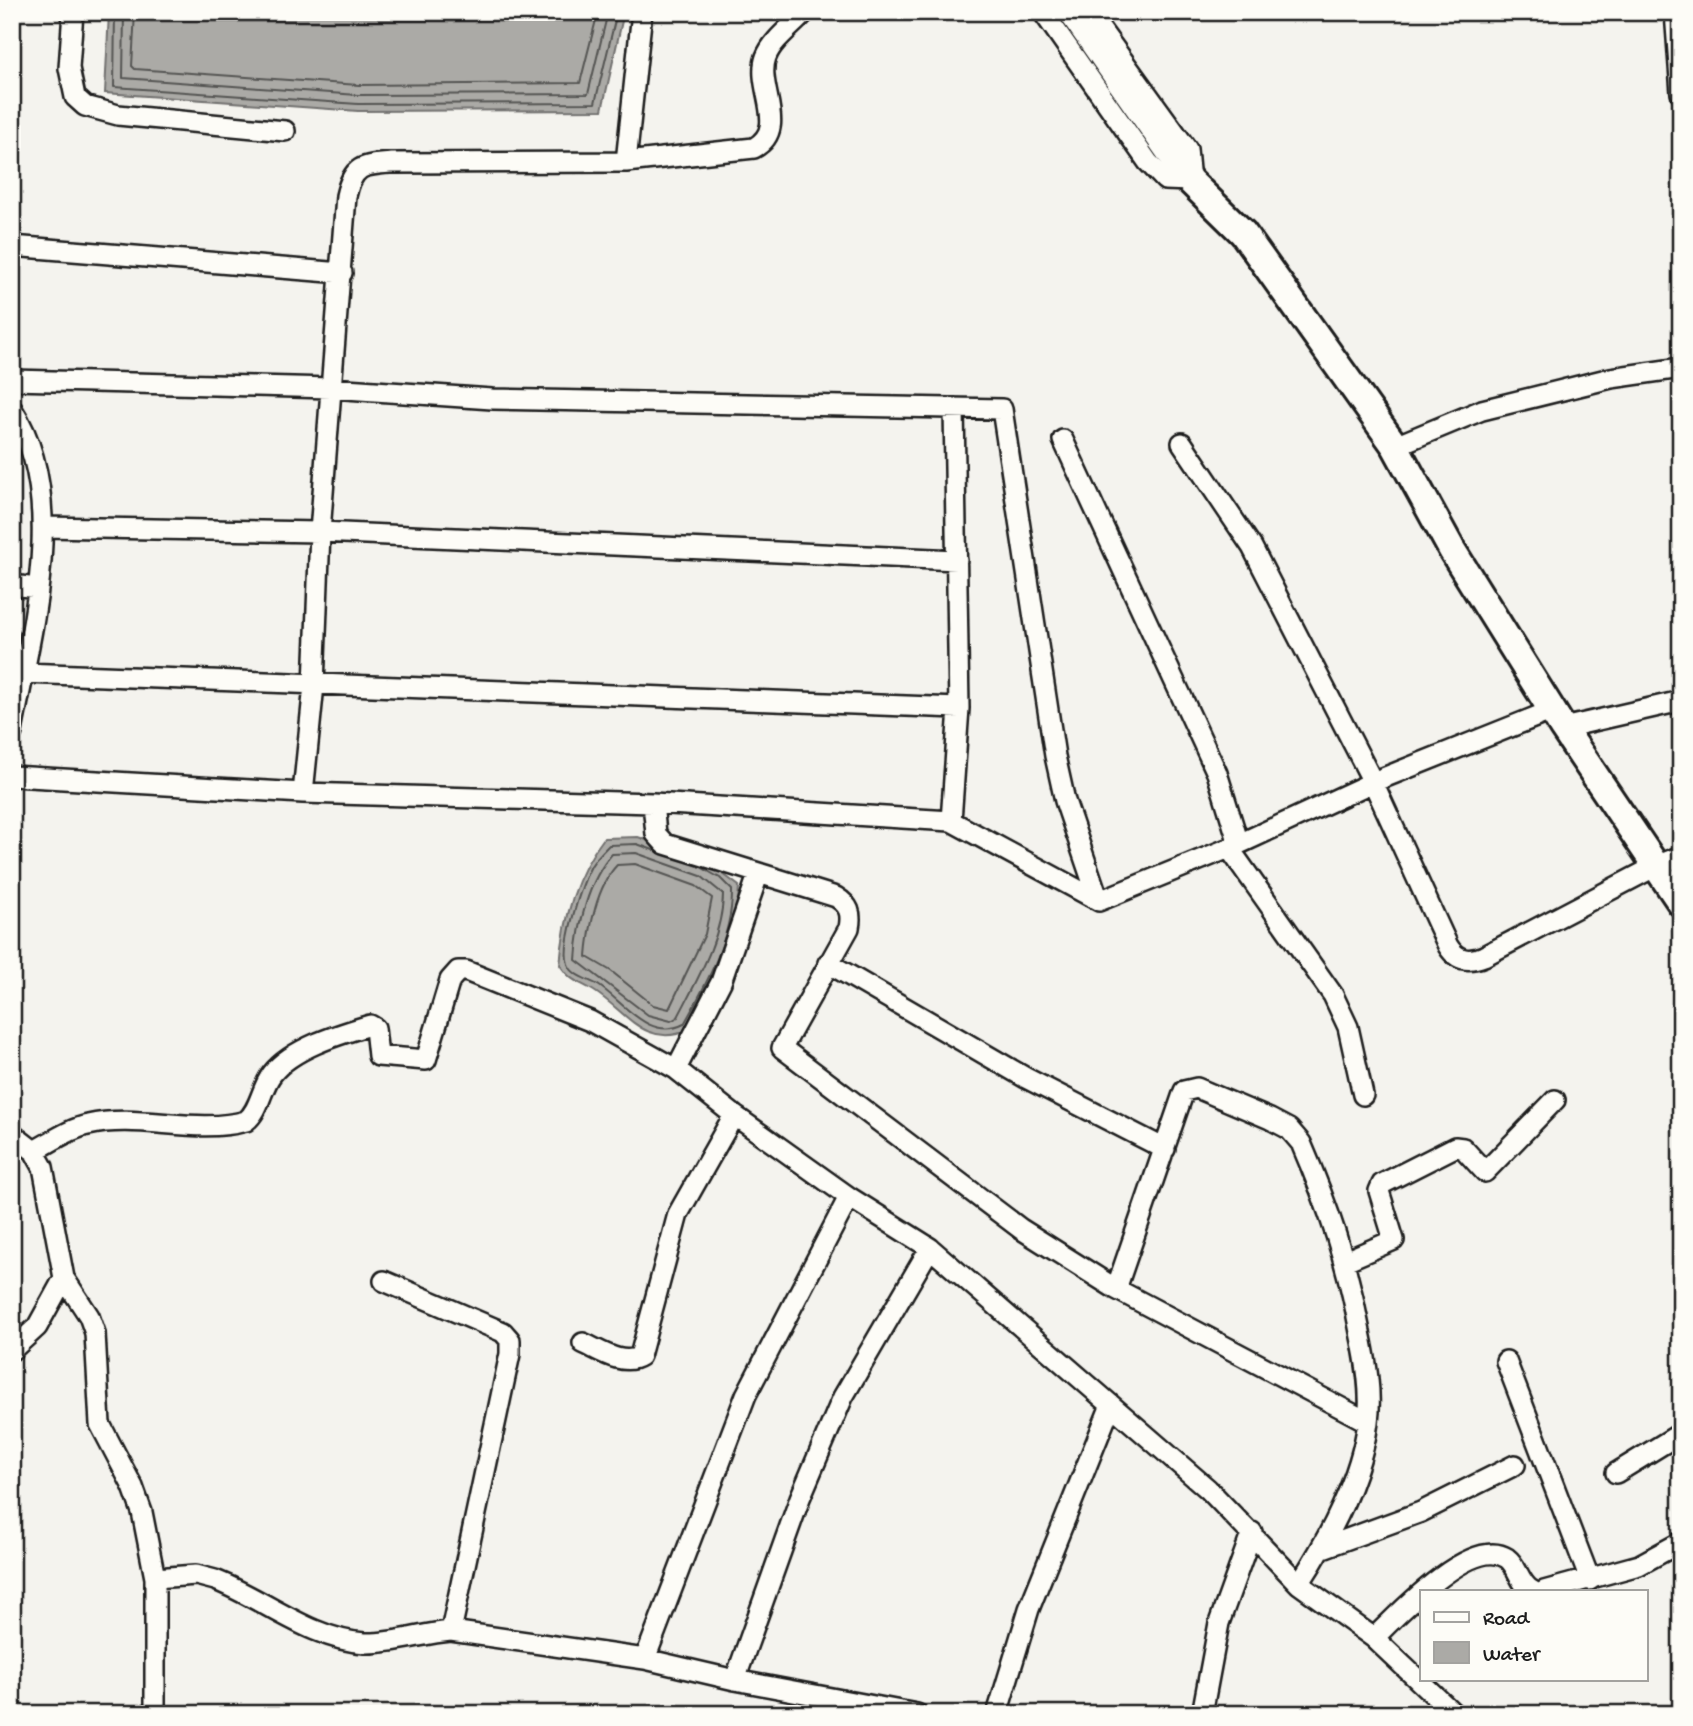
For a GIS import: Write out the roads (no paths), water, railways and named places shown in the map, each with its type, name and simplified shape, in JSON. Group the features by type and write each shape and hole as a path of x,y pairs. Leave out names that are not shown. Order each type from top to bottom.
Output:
{"main road":[{"path":"1072,12 1190,181 1243,233 1395,446 1452,550 1558,719 1669,861 1681,903"}],"street":[{"path":"73,12 69,68 75,97 85,106 118,115 285,131"},
{"path":"626,162 642,12"},
{"path":"303,793 314,685 320,532 346,196 354,173 362,167 392,163 626,162 734,152 764,142 771,123 764,74 766,58 774,44 805,12"},
{"path":"1044,12 1148,162 1165,180 1190,181 1187,149 1088,12"},
{"path":"1675,12 1681,93"},
{"path":"12,246 342,273"},
{"path":"1395,446 1482,410 1611,378 1681,368"},
{"path":"12,380 331,388 492,399 1002,409 1055,756 1065,801 1099,901"},
{"path":"951,821 959,708 954,408"},
{"path":"12,409 22,425 35,463 43,527 37,588 12,732"},
{"path":"1063,440 1217,773 1234,846 1333,995 1348,1027 1363,1095"},
{"path":"1182,443 1252,547 1373,782 1448,946 1458,958 1468,960 1484,956 1669,861"},
{"path":"43,527 320,532 957,560"},
{"path":"12,585 37,588"},
{"path":"23,673 110,674 314,685 959,708"},
{"path":"1099,901 1234,846 1373,782 1558,719 1681,701"},
{"path":"12,776 303,793 653,803 951,821 1099,901"},
{"path":"653,803 656,834 665,844 845,903 851,918 849,928 782,1048 1021,1229 1116,1289 1368,1422"},
{"path":"676,1069 721,982 758,875"},
{"path":"828,962 1026,1078 1165,1149"},
{"path":"34,1151 71,1131 98,1123 223,1125 246,1121 273,1072 284,1063 314,1047 370,1025 375,1028 378,1056 419,1062 426,1060 450,980 461,971 590,1021 676,1069 734,1115 849,1197 930,1248 1252,1532 1299,1584 1374,1638 1454,1714"},
{"path":"1116,1289 1181,1096 1187,1089 1197,1088 1289,1129 1300,1143 1321,1188 1345,1261 1366,1362 1368,1422 1350,1486 1323,1548 1299,1584"},
{"path":"1345,1261 1394,1240 1379,1191 1382,1184 1455,1147 1463,1148 1485,1172 1555,1100"},
{"path":"583,1343 620,1359 635,1360 639,1356 678,1214 734,1115"},
{"path":"12,1134 34,1151 46,1177 64,1278 89,1316 95,1333 100,1424 133,1487 142,1512 155,1578 155,1714"},
{"path":"645,1659 746,1395 849,1197"},
{"path":"735,1680 800,1498 843,1396 930,1248"},
{"path":"12,1350 37,1327 64,1278"},
{"path":"384,1281 503,1332 510,1340 510,1354 452,1631"},
{"path":"1506,1361 1590,1580"},
{"path":"997,1714 1029,1609 1111,1405"},
{"path":"1616,1473 1681,1433"},
{"path":"1323,1548 1421,1512 1514,1465"},
{"path":"1202,1714 1219,1622 1252,1532"},
{"path":"1548,1590 1639,1566 1681,1542"},
{"path":"1421,1590 1477,1558 1496,1555 1508,1559 1525,1587 1531,1590"},
{"path":"155,1578 196,1575 215,1580 345,1640 391,1641 426,1633 452,1631 645,1659 829,1706 917,1714"},
{"path":"1374,1638 1420,1591"}],"water":[{"path":"109,12 624,12 602,110 358,111 105,93"},
{"path":"638,837 707,862 739,886 734,924 714,978 689,1030 674,1035 660,1035 637,1026 606,999 571,978 560,965 568,914 578,882 594,852 604,838"}]}
